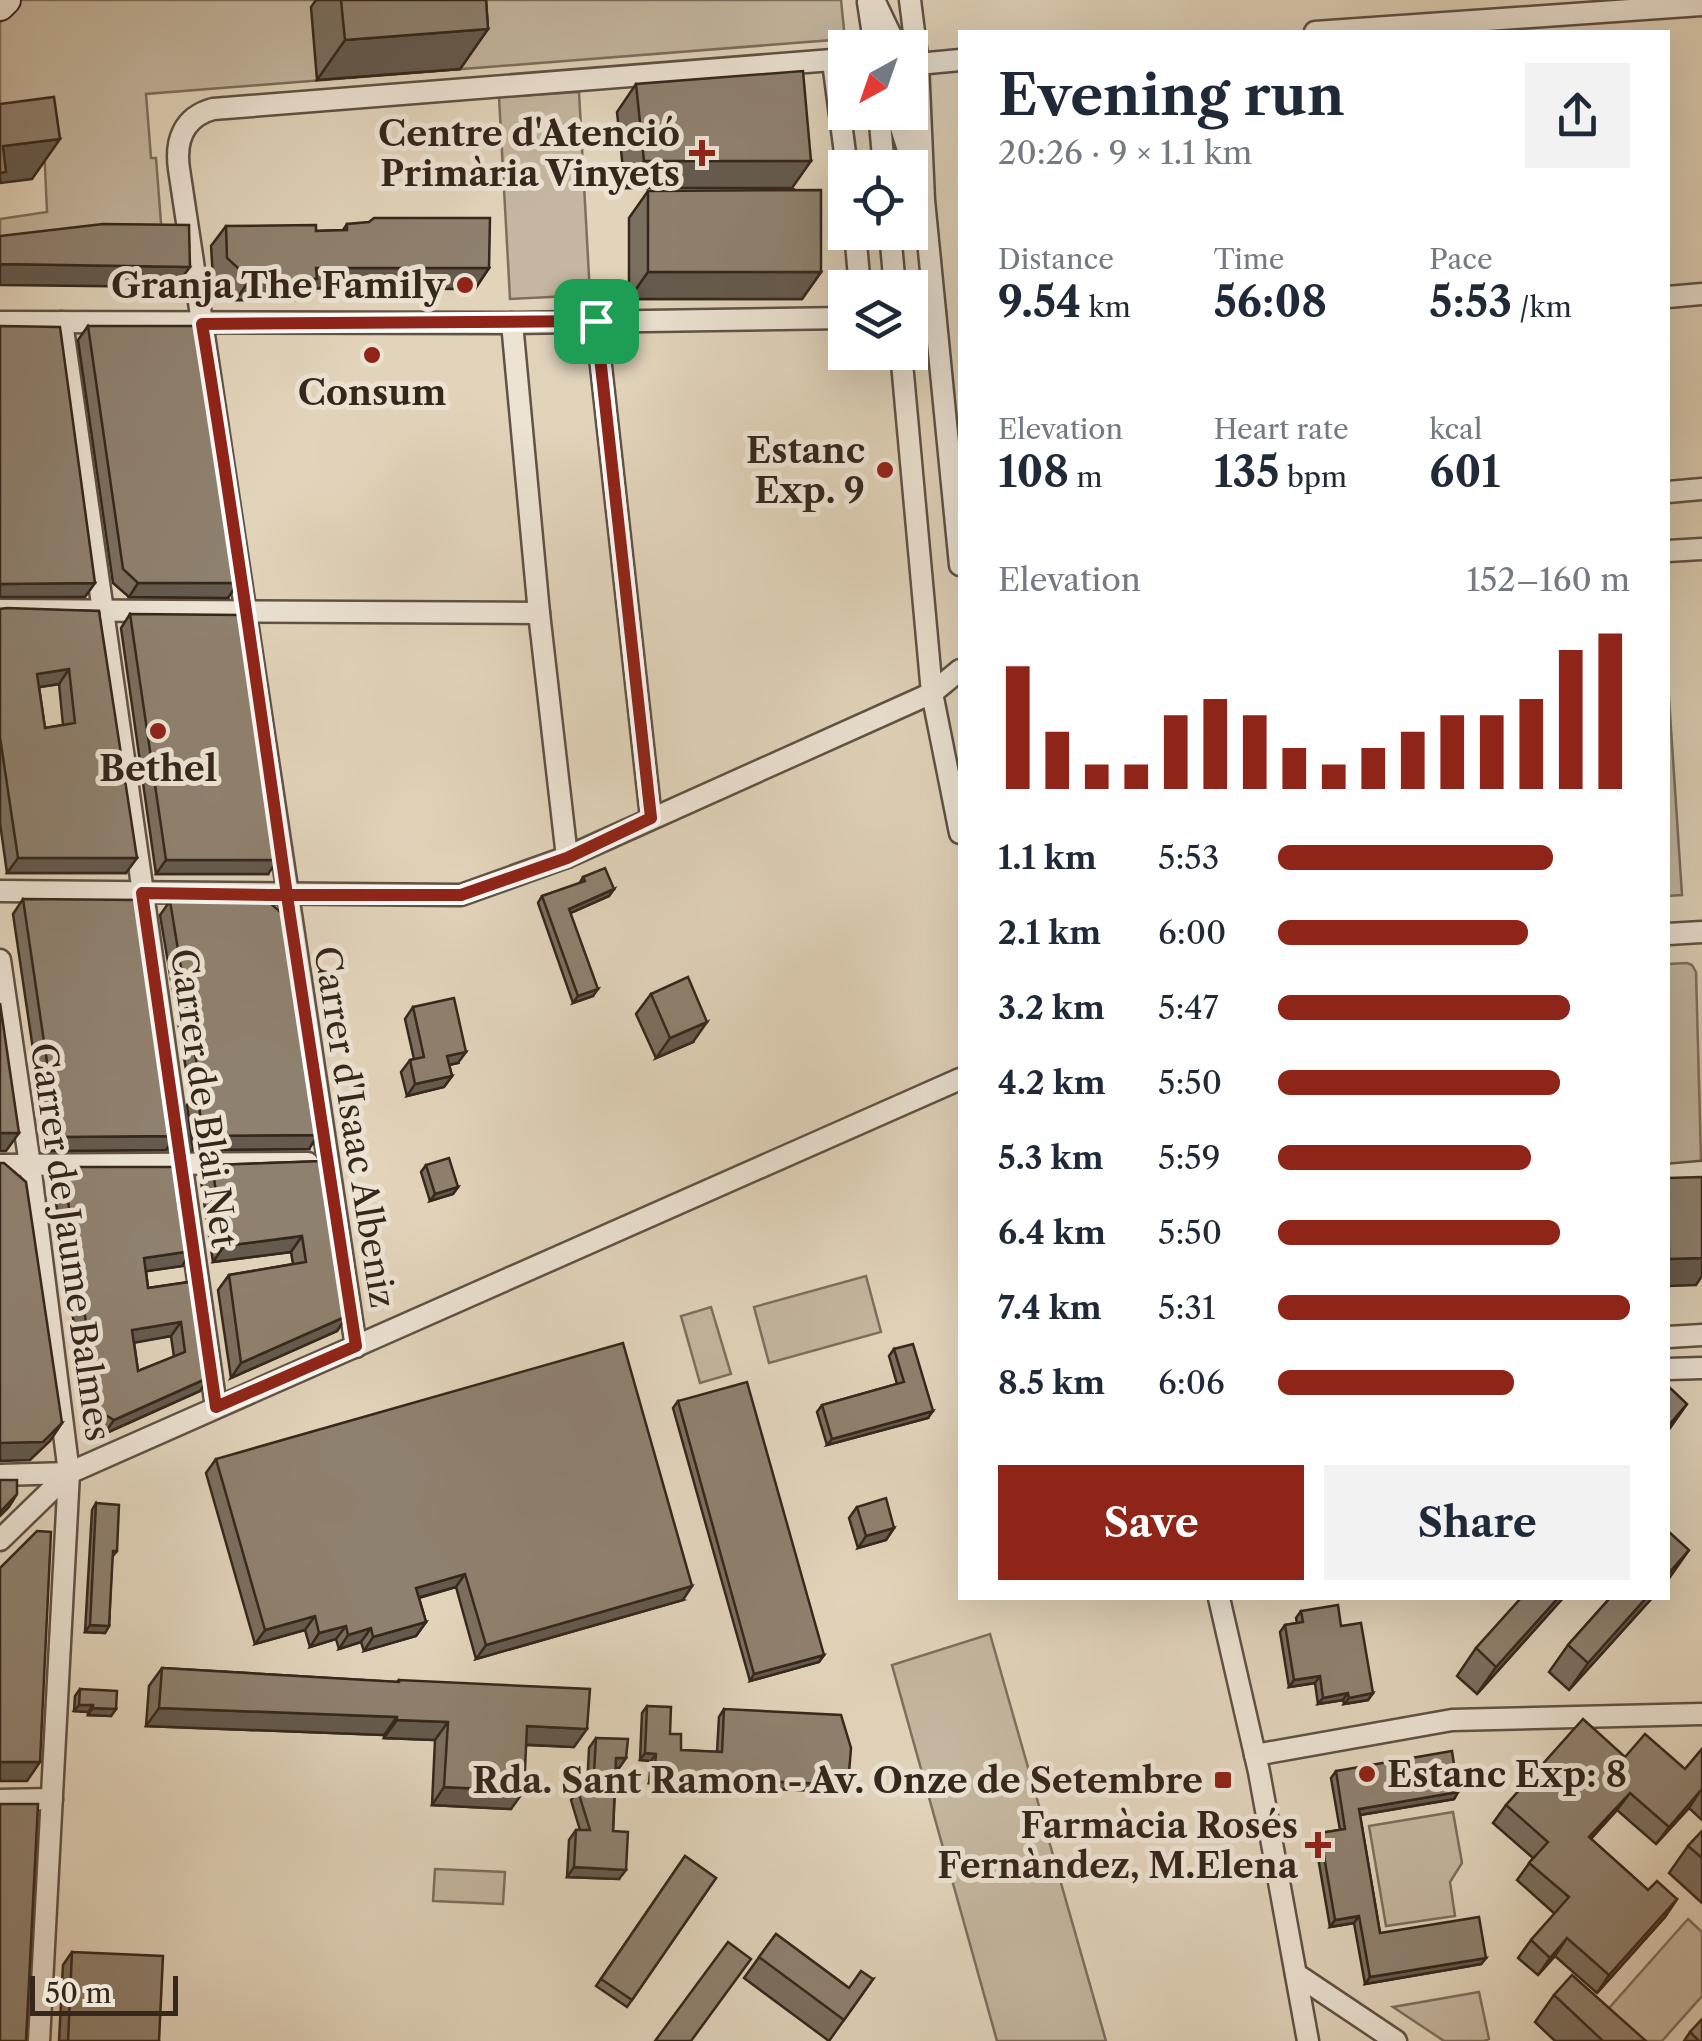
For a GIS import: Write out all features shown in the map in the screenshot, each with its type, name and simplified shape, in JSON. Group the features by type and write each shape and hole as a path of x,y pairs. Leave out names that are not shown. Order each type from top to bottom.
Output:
{"street":[{"path":"0,6 6,0"},
{"path":"871,0 874,30"},
{"path":"871,0 887,30"},
{"path":"910,0 912,30"},
{"path":"1377,30 1469,27 1702,5"},
{"path":"928,61 958,60"},
{"name":"Carrer d'Isaac Albeniz","path":"356,1346 177,154 180,136 200,113 828,62"},
{"path":"928,241 935,313 952,406 958,525"},
{"path":"1670,297 1702,294"},
{"path":"928,313 935,313"},
{"path":"0,322 512,323 828,318"},
{"path":"596,321 651,818"},
{"name":"Carrer de Blai Net","path":"62,322 216,1407"},
{"path":"512,323 567,858"},
{"path":"904,370 932,693 958,823"},
{"path":"1670,492 1702,488"},
{"path":"1670,551 1702,550"},
{"path":"0,610 539,613"},
{"path":"0,891 461,895 567,858 932,693 958,672"},
{"path":"1670,934 1702,932"},
{"name":"Carrer de Jaume Balmes","path":"0,960 69,1473 39,2041"},
{"path":"0,1540 69,1473 958,1080"},
{"path":"0,1165 326,1162"},
{"path":"1670,1175 1702,1172"},
{"path":"1670,1336 1702,1335"},
{"path":"1670,1369 1702,1368"},
{"path":"0,1474 69,1473"},
{"path":"1219,1600 1255,1754 1308,2041"},
{"path":"1255,1754 1452,1720 1702,1714"},
{"path":"0,1800 52,1799"},
{"path":"1296,1974 1396,2041"}],"shaded area":[{"path":"19,0 841,0 844,30 828,30 828,40 146,94 162,236 0,242 0,219 47,212 43,123 0,128 0,23"},
{"path":"579,92 590,295 510,299 499,97"},
{"path":"1670,713 1682,895 1670,896"},
{"path":"1687,963 1696,972 1702,1195 1670,1196 1670,964"},
{"path":"866,1276 881,1332 769,1363 754,1307"},
{"path":"711,1307 731,1374 700,1383 681,1316"},
{"path":"990,1634 1106,2041 997,2041 892,1665"},
{"path":"1453,1812 1462,1863 1450,1882 1455,1916 1386,1926 1369,1826"},
{"path":"435,1869 505,1872 503,1904 433,1901"},
{"path":"1688,1919 1702,1932 1702,1996 1662,2041 1632,2041 1603,2015"},
{"path":"1479,1992 1489,2039 1484,2041 1444,2041 1393,2007"}],"building":[{"path":"341,0 486,0 488,29 345,40"},
{"path":"803,71 811,161 644,161 636,84"},
{"path":"54,97 60,139 3,146 6,172 0,173 0,104"},
{"path":"821,190 821,272 648,272 648,191"},
{"path":"374,218 490,218 489,268 316,268 317,279 250,279 227,258 226,226 316,225 316,231 347,230 347,224"},
{"path":"103,224 189,225 190,267 0,264 0,236"},
{"path":"0,326 60,327 95,583 0,584"},
{"path":"88,326 200,326 238,583 138,583 123,569"},
{"path":"0,609 99,611 137,858 18,858 0,737","holes":["69,669 75,723 45,728 37,674"]},
{"path":"130,614 242,615 278,860 166,860"},
{"path":"605,868 614,889 569,909 598,989 578,996 542,896 585,881 583,877"},
{"path":"23,899 142,900 176,1136 58,1137"},
{"path":"170,901 269,902 286,917 318,1135 203,1136 197,1091 201,1090"},
{"path":"688,977 707,1022 670,1038 651,994"},
{"path":"454,998 466,1052 447,1056 452,1076 415,1084 410,1060 424,1057 413,1007"},
{"path":"0,1003 19,1133 0,1133"},
{"path":"449,1158 458,1187 435,1194 426,1165"},
{"path":"324,1161 347,1316 241,1363 229,1275 306,1262 302,1236 224,1246 212,1165"},
{"path":"0,1163 26,1182 62,1423 43,1442 0,1443"},
{"path":"63,1167 180,1167 192,1251 144,1258 148,1288 196,1281 210,1377 114,1420 99,1411","holes":["181,1322 185,1352 138,1371 132,1330"]},
{"path":"1702,1177 1702,1258 1670,1259 1670,1178"},
{"path":"623,1343 692,1586 486,1645 465,1574 416,1588 426,1622 373,1637 371,1628 348,1635 346,1626 319,1633 315,1616 265,1630 216,1459"},
{"path":"913,1344 933,1411 832,1439 822,1405 904,1382 894,1349"},
{"path":"747,1382 824,1655 754,1674 678,1401"},
{"path":"1670,1388 1687,1404 1670,1424"},
{"path":"0,1480 17,1480 17,1494 0,1512"},
{"path":"886,1498 894,1528 866,1536 857,1507"},
{"path":"96,1503 119,1505 109,1626 90,1625"},
{"path":"37,1531 51,1532 40,1762 0,1762 0,1568"},
{"path":"1670,1533 1689,1550 1670,1572"},
{"path":"1519,1600 1556,1600 1496,1667 1476,1648"},
{"path":"1608,1600 1644,1600 1588,1663 1568,1645"},
{"path":"1338,1605 1341,1626 1361,1623 1373,1693 1323,1698 1320,1676 1294,1680 1285,1625 1303,1622 1301,1611"},
{"path":"162,1668 590,1689 587,1729 527,1726 524,1791 444,1787 448,1722 159,1708"},
{"path":"80,1689 117,1691 116,1709 79,1705"},
{"path":"647,1706 671,1707 670,1734 681,1734 681,1750 722,1752 724,1709 841,1715 851,1748 848,1785 654,1776 656,1754 645,1753"},
{"path":"1583,1719 1625,1757 1645,1734 1685,1769 1702,1749 1702,1791 1669,1827 1630,1793 1589,1837 1648,1890 1657,1881 1677,1899 1609,1975 1567,1938 1550,1958 1531,1940 1569,1897 1529,1863 1548,1842 1506,1805"},
{"path":"596,1738 628,1739 626,1758 616,1758 613,1831 628,1832 626,1870 574,1867 576,1830 590,1830 578,1791 593,1791"},
{"path":"1452,1751 1458,1792 1359,1809 1380,1933 1479,1917 1486,1958 1370,1977 1359,1916 1335,1920 1320,1833 1345,1829 1336,1771"},
{"path":"0,1804 38,1804 26,2041 0,2041"},
{"path":"1702,1831 1702,1858 1688,1846"},
{"path":"685,1856 716,1878 632,2000 601,1979"},
{"path":"776,1934 849,1988 861,1971 873,1979 844,2020 759,1957"},
{"path":"728,1942 751,1959 691,2041 655,2041"},
{"path":"72,1952 163,1956 159,2041 68,2041"},
{"path":"1572,1975 1646,2041 1603,2041 1554,1995"},
{"path":"1702,2019 1702,2041 1699,2041 1690,2032"}],"place":[{"name":"Centre d'Atenció Primària Vinyets","path":"702,153"},
{"name":"Granja The Family","path":"465,285"},
{"name":"Consum","path":"372,355"},
{"name":"Estanc Exp. 9","path":"885,470"},
{"name":"Bethel","path":"158,731"},
{"name":"Estanc Exp: 8","path":"1367,1774"},
{"name":"Rda. Sant Ramon - Av. Onze de Setembre","path":"1223,1780"},
{"name":"Farmàcia Rosés Fernàndez, M.Elena","path":"1318,1845"}],"route":[{"path":"596,321 202,324 247,613 287,895 290,916 326,1162 356,1346 216,1407 142,893 269,895 287,895 461,895 567,858 651,818 596,321"}]}
